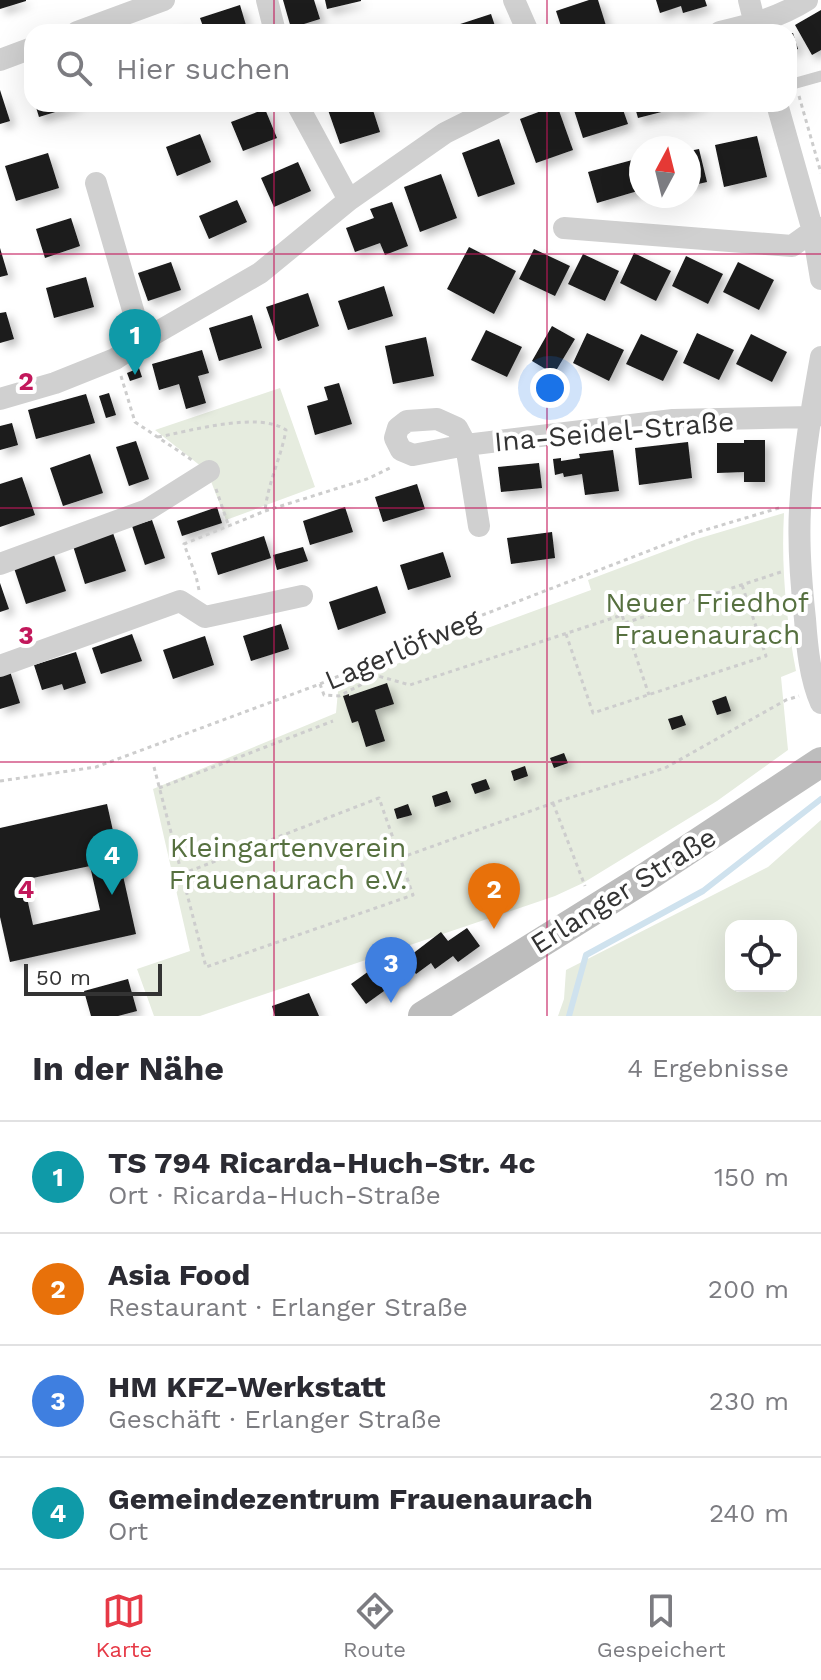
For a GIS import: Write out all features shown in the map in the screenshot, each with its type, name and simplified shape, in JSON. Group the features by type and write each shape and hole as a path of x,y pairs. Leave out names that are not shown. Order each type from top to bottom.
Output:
{"street":[{"path":"99,24 164,0"},
{"path":"267,0 273,24"},
{"path":"514,0 524,24"},
{"path":"749,0 755,24"},
{"path":"763,24 807,0"},
{"path":"0,60 24,51"},
{"path":"301,112 349,200"},
{"path":"0,399 55,383 115,359 260,273 349,200 445,133 487,112"},
{"path":"780,112 817,229 821,279"},
{"path":"96,183 142,341"},
{"path":"564,228 792,246 817,229"},
{"path":"818,697 806,640 800,571 800,509 816,416 821,357"},
{"name":"Ina-Seidel-Straße","path":"479,526 466,445 457,428 437,419 407,421 398,428 395,438 401,450 413,455 466,445 673,420 816,416"},
{"path":"0,564 147,510 209,471"},
{"path":"0,666 180,601 205,617 302,596"},
{"name":"Erlanger Straße","path":"423,1016 821,762"}],"lane":[{"path":"797,83 821,76"}],"path":[{"path":"797,99 821,173"},
{"path":"115,359 135,422 209,471 229,527"},
{"path":"158,437 244,421 279,425 286,430 284,444 267,493 265,511"},
{"path":"205,617 196,576 184,544 265,511 367,479 413,455"},
{"name":"Lagerlöfweg","path":"0,781 96,767 320,684 485,614 695,533 781,508 800,509"},
{"path":"625,623 780,572"},
{"path":"566,634 593,713 766,656 742,585"},
{"path":"320,684 324,695 339,696 378,676 410,685 622,615 649,695"},
{"path":"400,858 553,803 665,768 786,700 818,697"},
{"path":"159,788 333,721"},
{"path":"154,767 206,967 413,895 379,798 182,874"},
{"path":"553,803 588,893 598,907"}],"green space":[{"path":"280,388 315,487 226,520 207,471 155,430"},
{"name":"Kleingartenverein Frauenaurach e.V.","path":"784,513 785,592 796,671 781,677 788,750 717,801 583,883 555,896 200,1016 154,1016 137,969 190,951 153,789 336,713 338,691 425,651 591,590 588,580 697,539"},
{"path":"821,820 821,1016 558,1016 564,999 566,970 768,867"}],"building":[{"path":"0,0 26,0 26,1 0,9"},
{"path":"283,0 314,0 320,19 290,24"},
{"path":"325,0 361,0 361,1 327,9"},
{"path":"598,0 606,24 560,24 556,11"},
{"path":"656,0 705,0 707,6 683,13 681,6 660,13"},
{"path":"240,5 246,24 202,24 200,18"},
{"path":"821,10 821,50 812,55 797,24"},
{"path":"491,14 494,24 460,24"},
{"path":"0,90 10,121 0,124"},
{"path":"37,112 55,112 39,117"},
{"path":"257,112 266,112 277,138 243,151 231,122"},
{"path":"329,112 374,112 380,132 340,144"},
{"path":"538,112 559,112 573,150 536,163 520,119"},
{"path":"575,112 624,112 628,124 583,138"},
{"path":"636,112 661,112 638,118"},
{"path":"200,134 211,162 177,176 166,147"},
{"path":"757,136 767,177 724,187 715,145"},
{"path":"499,139 515,184 478,197 462,153"},
{"path":"48,153 59,188 16,201 5,166"},
{"path":"701,157 707,182 701,183"},
{"path":"629,161 629,194 597,203 588,172"},
{"path":"298,162 311,191 274,207 261,178"},
{"path":"441,174 457,218 420,232 404,187"},
{"path":"237,200 247,222 209,239 199,216"},
{"path":"392,202 408,246 385,255 380,243 355,252 346,228 374,218 370,209"},
{"path":"71,218 80,246 45,258 36,229"},
{"path":"469,247 516,271 494,314 447,289"},
{"path":"0,248 8,275 0,277"},
{"path":"534,249 570,266 555,296 519,279"},
{"path":"634,253 671,271 656,301 620,283"},
{"path":"583,254 619,271 605,301 568,284"},
{"path":"686,256 723,274 708,304 672,286"},
{"path":"171,262 181,290 148,301 138,273"},
{"path":"738,262 774,280 759,310 723,292"},
{"path":"86,277 94,307 54,318 46,288"},
{"path":"384,286 393,316 348,330 338,301"},
{"path":"308,293 319,326 278,341 266,307"},
{"path":"6,312 14,339 0,343 0,313"},
{"path":"252,315 262,348 219,361 209,328"},
{"path":"552,326 575,339 554,374 532,361"},
{"path":"486,330 522,347 507,377 471,360"},
{"path":"587,333 624,350 609,381 573,363"},
{"path":"697,333 734,350 719,380 683,363"},
{"path":"641,334 678,351 663,381 626,364"},
{"path":"751,334 787,352 772,382 736,364"},
{"path":"426,337 434,376 393,384 385,346"},
{"path":"202,350 209,373 198,376 206,403 186,409 179,384 159,390 152,364"},
{"path":"139,368 142,377 130,381 127,373"},
{"path":"339,383 352,424 315,435 307,406 328,400 324,387"},
{"path":"109,393 116,415 106,418 99,396"},
{"path":"86,394 95,423 36,439 28,410"},
{"path":"12,423 18,445 0,450 0,426"},
{"path":"744,440 765,440 765,482 744,482 744,472 717,473 717,443 744,443"},
{"path":"136,441 149,479 129,486 116,447"},
{"path":"688,442 692,478 639,485 635,448"},
{"path":"613,450 619,491 585,495 582,474 555,475 553,459 561,458 561,461 580,458 579,454"},
{"path":"90,454 103,493 63,506 50,468"},
{"path":"539,463 542,488 501,492 498,467"},
{"path":"22,477 35,515 0,527 0,484"},
{"path":"417,484 425,509 383,522 375,497"},
{"path":"217,507 222,523 182,536 177,521"},
{"path":"345,507 353,532 310,545 303,521"},
{"path":"152,520 165,558 145,565 132,526"},
{"path":"552,532 555,558 511,564 507,538"},
{"path":"113,533 126,571 85,584 73,546"},
{"path":"264,536 271,558 218,575 211,553"},
{"path":"303,547 308,561 277,570 273,555"},
{"path":"53,552 66,591 26,604 13,565"},
{"path":"443,552 451,577 408,590 400,565"},
{"path":"0,583 9,609 0,612"},
{"path":"377,586 386,613 338,630 329,602"},
{"path":"281,624 289,649 251,661 243,636"},
{"path":"132,634 142,661 101,674 92,648"},
{"path":"205,636 214,665 173,679 163,650"},
{"path":"76,652 86,683 64,690 62,684 42,690 34,665"},
{"path":"9,668 20,703 0,709 0,671"},
{"path":"387,683 394,704 375,710 385,741 366,747 358,721 352,723 343,696"},
{"path":"726,696 731,711 717,715 712,701"},
{"path":"682,715 686,725 672,730 668,719"},
{"path":"564,753 568,763 554,768 550,758"},
{"path":"525,766 528,776 514,781 511,771"},
{"path":"486,779 490,789 475,794 471,784"},
{"path":"447,791 451,802 435,807 432,796"},
{"path":"107,804 136,934 10,962 0,917 0,828","holes":["90,866 100,910 33,925 23,880"]},
{"path":"408,804 412,815 397,819 394,809"},
{"path":"467,928 480,946 458,962 453,956 435,969 431,963 416,974 413,970 366,1004 351,984 369,971 366,966 407,952 411,955 441,932 448,941"},
{"path":"128,979 137,1011 118,1016 91,1016 84,991"},
{"path":"309,993 319,1016 275,1016 272,1006"}],"waterway":[{"path":"569,1016 586,955 703,891 821,799"}],"place":[{"name":"TS 794 Ricarda-Huch-Str. 4c","path":"135,375"},
{"name":"Gemeindezentrum Frauenaurach","path":"112,895"},
{"name":"Asia Food","path":"494,929"},
{"name":"HM KFZ-Werkstatt","path":"391,1003"}],"park label":[{"name":"Neuer Friedhof Frauenaurach","path":"707,618"}]}
